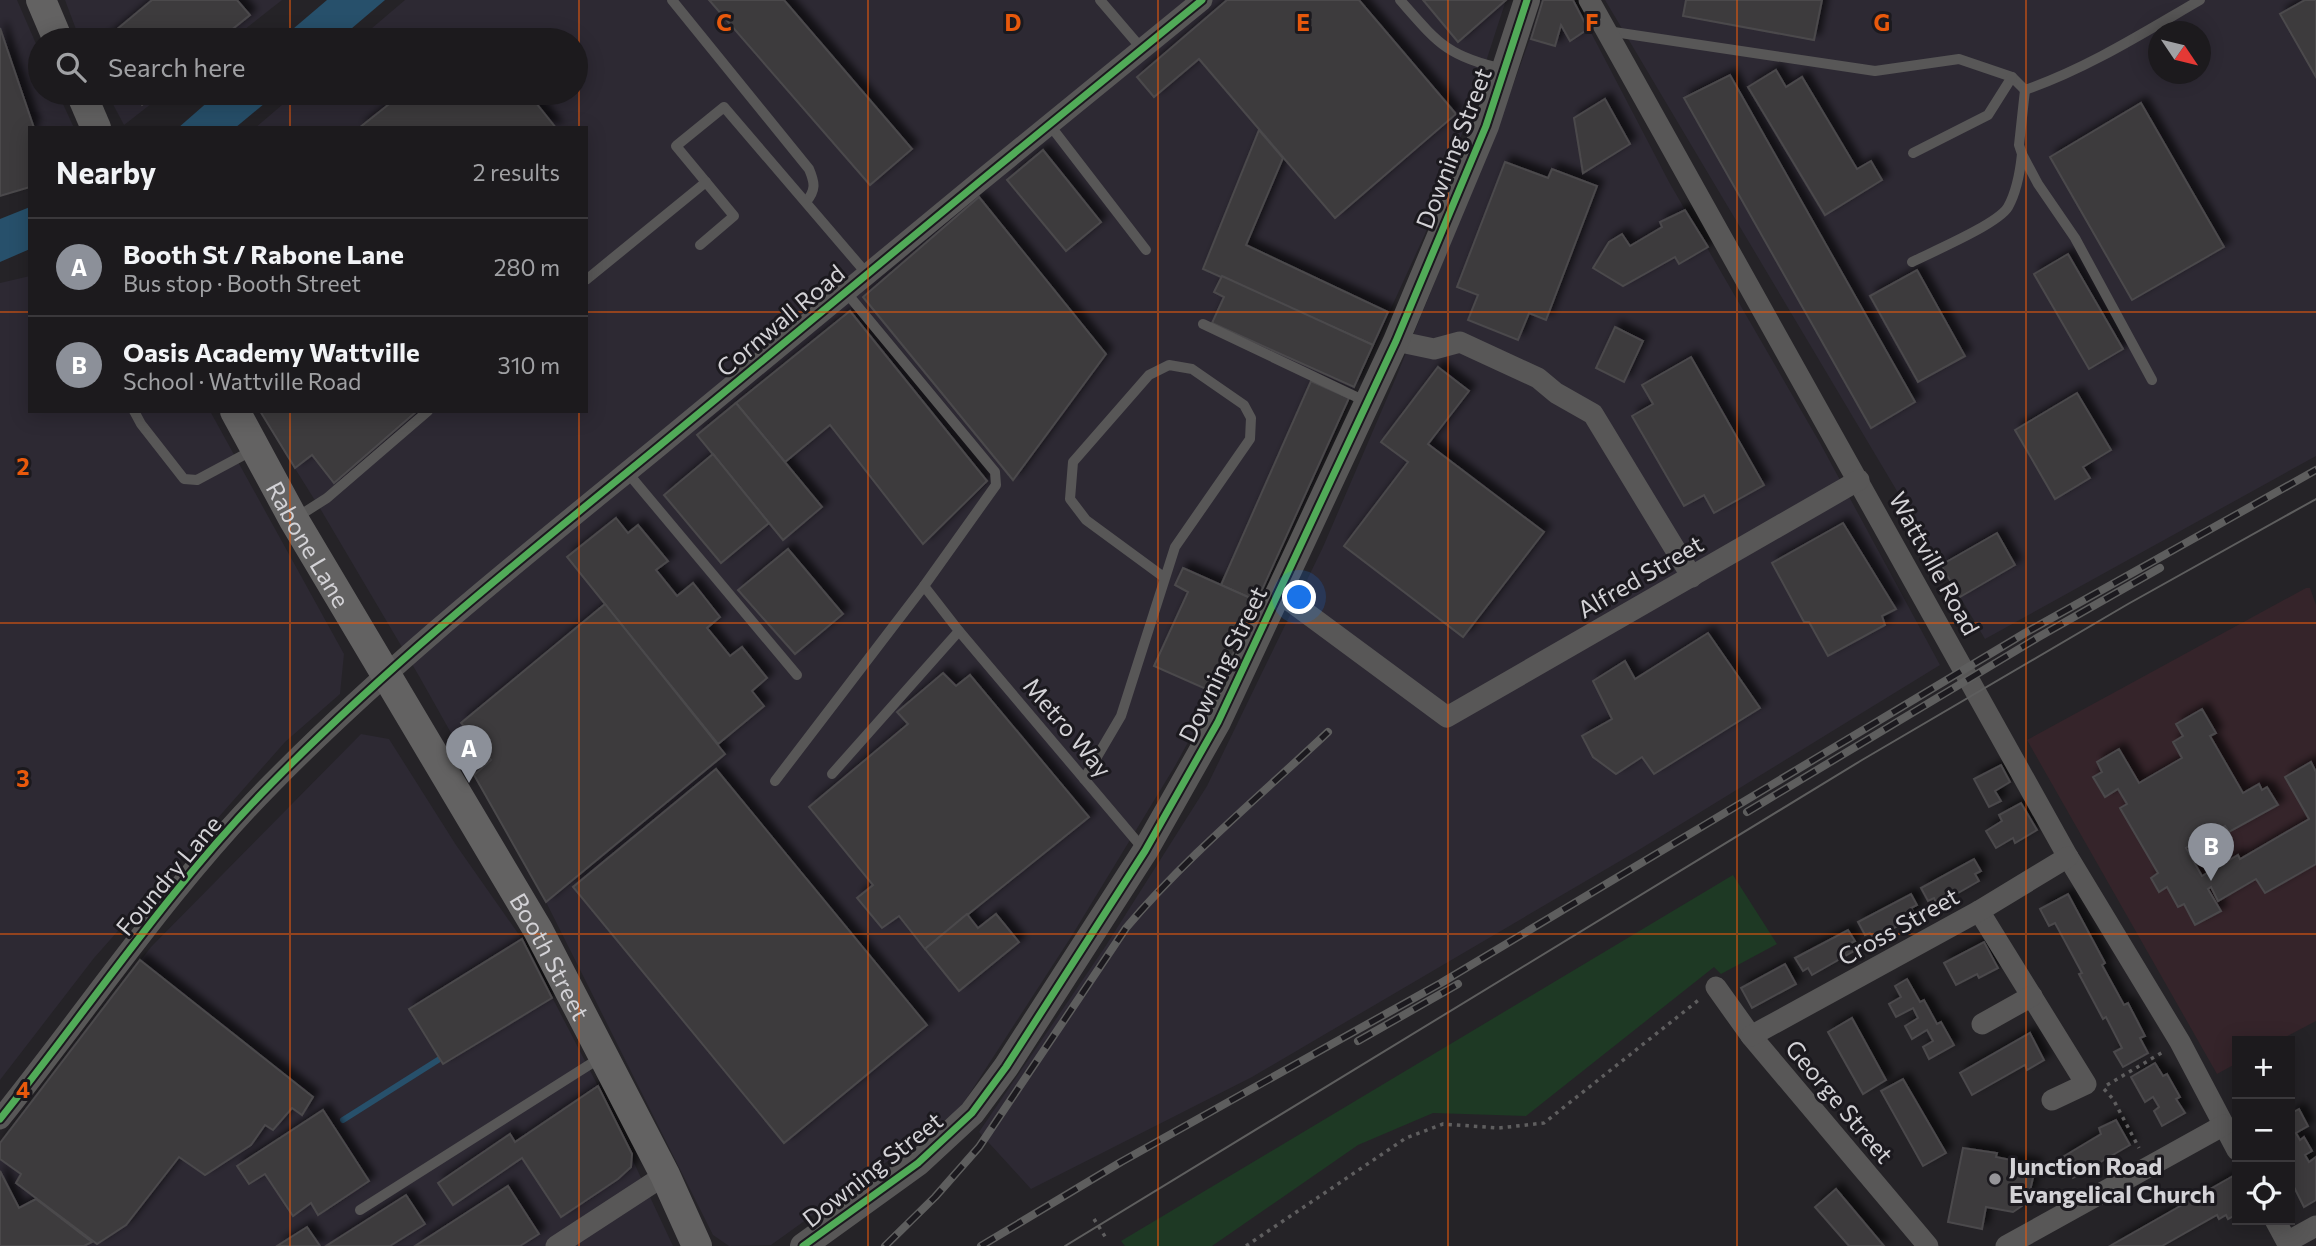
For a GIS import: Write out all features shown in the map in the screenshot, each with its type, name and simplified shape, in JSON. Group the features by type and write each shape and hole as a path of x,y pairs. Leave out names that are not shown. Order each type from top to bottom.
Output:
{"main road":[{"path":"41,0 53,28"},
{"path":"86,105 95,126"},
{"name":"Rabone Lane","path":"235,413 294,520 387,674"},
{"name":"Booth Street","path":"387,674 538,930 665,1175 697,1246"}],"street":[{"name":"Cornwall Road","path":"387,674 845,291 1202,0"},
{"name":"Downing Street","path":"803,1246 918,1163 972,1114 1006,1067 1072,955 1145,850 1218,722 1396,341 1486,127 1527,0"},
{"name":"Wattville Road","path":"1589,0 2068,858 2180,1042 2232,1140"},
{"path":"1396,341 1434,349 1460,342 1538,378 1556,393 1593,414 1692,577"},
{"name":"Alfred Street","path":"1278,592 1447,717 1859,480"},
{"name":"Foundry Lane","path":"0,1119 59,1046 161,909 211,850 270,785 387,674"},
{"name":"Cross Street","path":"1751,1036 1979,911 2068,858"},
{"path":"1979,911 2032,996 2094,1086 2052,1100"},
{"name":"George Street","path":"1716,987 1751,1036 1928,1246"},
{"path":"1982,1024 2032,996"},
{"path":"2006,1246 2224,1125"},
{"path":"556,1246 665,1175"},
{"path":"2278,1225 2288,1244 2316,1226"}],"lane":[{"path":"672,0 808,169 815,182 815,189 806,202"},
{"path":"1100,0 1142,49"},
{"path":"1400,0 1430,34 1447,48 1474,63 1504,69"},
{"path":"2025,90 2057,79 2096,60 2200,0"},
{"path":"1606,31 1875,71 1959,59 2011,77 2025,90"},
{"path":"1913,153 1988,115 2011,77"},
{"path":"2025,90 2019,145 2022,154 2038,184 2081,249 2152,380"},
{"path":"700,244 734,216 676,146 724,107 866,274"},
{"path":"1049,124 1146,250"},
{"path":"1912,262 1989,224 2003,213 2020,179 2022,154"},
{"path":"588,278 706,182"},
{"path":"775,780 924,586 996,485 995,472 845,291"},
{"path":"1203,324 1367,402"},
{"path":"1084,779 1121,716 1175,547 1250,439 1251,418 1244,405 1192,369 1169,365 1149,375 1073,462 1070,499 1086,520 1165,578"},
{"path":"135,413 184,479 197,480 255,448"},
{"path":"294,520 327,498 426,413"},
{"path":"627,472 797,675"},
{"name":"Metro Way","path":"924,586 1145,850"},
{"path":"832,774 959,631"},
{"path":"360,1210 603,1056"}],"path":[{"path":"1247,1246 1406,1138 1443,1124 1499,1128 1544,1123 1716,987"},
{"path":"2148,1165 2113,1099 2094,1086 2180,1042"},
{"path":"1094,1219 1106,1238"}],"shaded area":[{"path":"0,0 17,0 29,28 28,105 63,105 73,126 28,126 28,188 0,196"},
{"path":"65,0 282,0 246,28 76,28"},
{"path":"405,0 1506,0 1467,120 1425,234 1215,693 1175,766 1071,937 959,1110 771,1245 729,1246 713,1235 546,902 419,676 260,413 588,413 588,126 257,126 282,105 588,105 588,28 372,28"},
{"path":"1544,0 1574,0 1669,182 1820,443 1940,665 1637,851 1252,1077 1031,1189 979,1132 1105,947 1207,786 1323,547 1397,375 1500,121"},
{"path":"1605,0 2316,0 2316,456 1985,639"},
{"path":"113,105 150,105 124,125"},
{"path":"28,276 28,413 211,413 344,654 340,694 285,742 94,958 0,1080 0,283"},
{"path":"2310,588 2316,605 2316,1021 2288,1036 2232,1036 2232,1066 2217,1074 2027,740"},
{"path":"361,734 389,739 456,845 522,939 598,1086 673,1246 0,1246 0,1143 151,947"}],"green space":[{"path":"1733,875 1777,944 1721,974 1714,967 1526,1116 1433,1113 1358,1145 1212,1246 1125,1246 1121,1241"}],"water":[{"path":"327,0 385,0 352,28 294,28"},
{"path":"204,105 263,105 237,126 180,126"},
{"path":"28,208 28,250 0,262 0,219"}],"building":[{"path":"152,0 237,0 250,15 234,28 118,28"},
{"path":"709,0 784,0 912,149 870,185"},
{"path":"1227,0 1359,0 1456,114 1335,218 1199,59 1154,97 1137,77"},
{"path":"1423,0 1506,0 1458,42"},
{"path":"1543,0 1573,0 1588,29 1570,41 1561,25 1555,46 1531,39"},
{"path":"1686,0 1822,0 1814,40 1683,16"},
{"path":"2305,0 2316,0 2316,77 2280,14"},
{"path":"0,28 33,126 28,126 28,188 0,196"},
{"path":"1776,70 1786,87 1802,77 1857,169 1871,161 1882,180 1825,215 1748,87"},
{"path":"1730,75 1915,402 1871,428 1684,98"},
{"path":"1605,99 1630,144 1583,173 1574,118"},
{"path":"2141,103 2224,247 2132,300 2050,157"},
{"path":"388,105 538,105 554,126 362,126"},
{"path":"1259,130 1283,158 1246,245 1388,312 1373,345 1203,269"},
{"path":"1043,150 1101,222 1066,251 1007,180"},
{"path":"1505,162 1548,178 1552,169 1597,186 1546,320 1529,313 1518,340 1468,320 1478,295 1457,287"},
{"path":"979,197 1106,354 1013,480 863,297"},
{"path":"1685,210 1708,247 1679,264 1675,257 1623,286 1593,268 1609,242 1622,234 1630,246 1662,227 1660,222"},
{"path":"2068,254 2123,349 2089,369 2034,274"},
{"path":"1917,270 1965,356 1918,382 1870,296"},
{"path":"1222,276 1373,345 1354,387 1212,323 1224,297 1214,292"},
{"path":"850,311 987,481 923,544 830,425 785,462 736,403"},
{"path":"1615,327 1643,341 1624,382 1596,368"},
{"path":"1691,357 1764,485 1714,513 1704,495 1684,506 1632,416 1653,404 1642,385"},
{"path":"1438,367 1469,391 1428,444 1544,532 1463,637 1344,546 1408,462 1381,442"},
{"path":"1311,381 1349,398 1257,601 1221,585"},
{"path":"2077,393 2111,450 2083,467 2090,478 2055,499 2015,430"},
{"path":"736,403 822,507 783,540 697,435"},
{"path":"261,413 415,413 334,483 312,455 295,468"},
{"path":"713,454 769,523 721,563 664,495"},
{"path":"616,518 628,533 638,525 668,561 656,570 677,596 693,583 720,617 707,628 730,656 742,647 767,678 752,691 764,706 718,744 567,557"},
{"path":"1843,523 1896,609 1882,616 1885,625 1828,656 1809,622 1804,622 1772,563"},
{"path":"1997,533 2015,565 1960,597 1941,565"},
{"path":"788,549 843,614 795,654 738,590"},
{"path":"1183,568 1257,601 1215,693 1154,666 1188,592 1175,585"},
{"path":"605,604 725,754 546,902 474,775 491,760 461,723"},
{"path":"1708,633 1760,708 1654,774 1642,757 1616,774 1593,757 1582,736 1612,719 1593,681 1625,661 1635,679"},
{"path":"943,673 956,686 970,675 1089,817 925,949 899,916 882,928 857,898 873,885 809,807 908,724 897,712"},
{"path":"2202,709 2216,733 2210,736 2243,793 2259,784 2262,790 2267,787 2278,805 2229,832 2225,826 2186,848 2202,876 2238,855 2240,859 2309,819 2285,777 2311,762 2316,772 2316,864 2265,893 2256,879 2218,901 2211,887 2208,889 2221,911 2195,925 2184,904 2178,907 2167,887 2159,892 2151,878 2158,873 2120,808 2127,804 2118,789 2105,797 2093,777 2102,772 2097,762 2119,749 2139,783 2182,758 2173,742 2183,736 2176,724"},
{"path":"2001,765 2010,782 1995,791 2001,801 1989,807 1974,779"},
{"path":"716,769 927,1025 784,1143 573,887"},
{"path":"2021,803 2037,830 2015,843 2013,838 1996,848 1986,831 2002,821 1999,815"},
{"path":"1974,859 1981,871 1975,874 1979,881 1937,905 1934,898 1928,901 1921,888"},
{"path":"1911,894 1917,905 1911,908 1916,916 1874,939 1870,933 1865,935 1858,922"},
{"path":"2068,894 2105,963 2102,965 2124,1005 2128,1003 2145,1036 2140,1038 2148,1053 2123,1067 2114,1052 2122,1048 2106,1017 2103,1019 2055,923 2049,926 2040,909"},
{"path":"967,914 978,928 996,914 1019,942 959,991 925,949"},
{"path":"1848,930 1855,941 1849,944 1854,951 1812,975 1808,968 1803,971 1795,958"},
{"path":"522,939 552,998 443,1064 409,1009"},
{"path":"1984,942 1998,968 1979,978 1977,974 1956,985 1944,963"},
{"path":"140,960 313,1097 302,1115 292,1108 273,1130 265,1125 251,1145 205,1175 179,1157 126,1225 97,1244 16,1183 21,1174 0,1159 0,1143"},
{"path":"1785,964 1796,984 1752,1008 1741,988"},
{"path":"1907,979 1920,1002 1924,1000 1937,1024 1941,1022 1954,1045 1929,1059 1923,1047 1933,1041 1927,1030 1912,1039 1905,1026 1918,1018 1913,1008 1896,1017 1889,1004 1901,997 1895,986"},
{"path":"1852,1018 1886,1080 1863,1094 1828,1032"},
{"path":"2030,1033 2044,1060 2027,1070 2025,1065 1972,1095 1960,1073"},
{"path":"2155,1063 2163,1076 2167,1074 2180,1097 2176,1099 2185,1113 2162,1126 2154,1111 2159,1107 2153,1097 2145,1102 2131,1077"},
{"path":"1903,1079 1946,1153 1923,1166 1881,1091"},
{"path":"598,1086 632,1154 631,1167 618,1179 561,1217 522,1158 453,1205 438,1183 510,1134 515,1142"},
{"path":"2299,1109 2308,1126 2296,1133 2300,1140 2304,1137 2312,1151 2305,1155 2309,1162 2316,1157 2316,1200 2304,1207 2295,1189 2295,1111"},
{"path":"323,1110 369,1181 318,1215 311,1203 293,1216 265,1174 249,1184 237,1166"},
{"path":"2116,1120 2130,1145 2073,1178 2061,1158 2101,1134 2099,1128"},
{"name":"Junction Road Evangelical Church","path":"1963,1148 1997,1153 1996,1157 2036,1165 2029,1195 2025,1194 2022,1206 2013,1212 1986,1207 1982,1229 1948,1222"},
{"path":"0,1171 19,1208 36,1199 92,1242 84,1246 0,1246"},
{"path":"2232,1177 2232,1217 2228,1219 2226,1215 2219,1219 2217,1215 2162,1246 2110,1246"},
{"path":"508,1186 539,1234 520,1246 415,1246"},
{"path":"1836,1189 1884,1246 1849,1246 1815,1207"},
{"path":"406,1195 425,1224 390,1246 326,1246"},
{"path":"307,1227 320,1246 277,1246"}],"waterway":[{"path":"343,1120 438,1060"}],"tram line":[{"path":"1065,1246 1862,760 2128,604 2316,499"}],"railway":[{"path":"981,1246 1121,1162 1441,983 2025,633 2316,470"},
{"path":"1747,812 2037,638 2160,568"},
{"path":"885,1246 935,1197 979,1147 1126,928 1198,852 1328,732"},
{"path":"1358,1041 1458,984"}],"cycle path":[{"path":"0,1119 131,948 234,823 364,695 509,569 1202,0"},
{"path":"803,1246 918,1163 972,1113 1006,1067 1145,851 1218,722 1396,341 1486,126 1527,0"}],"place":[{"name":"Booth St / Rabone Lane","path":"469,783"},
{"name":"Oasis Academy Wattville","path":"2211,881"},
{"name":"Junction Road Evangelical Church","path":"1995,1179"}]}
